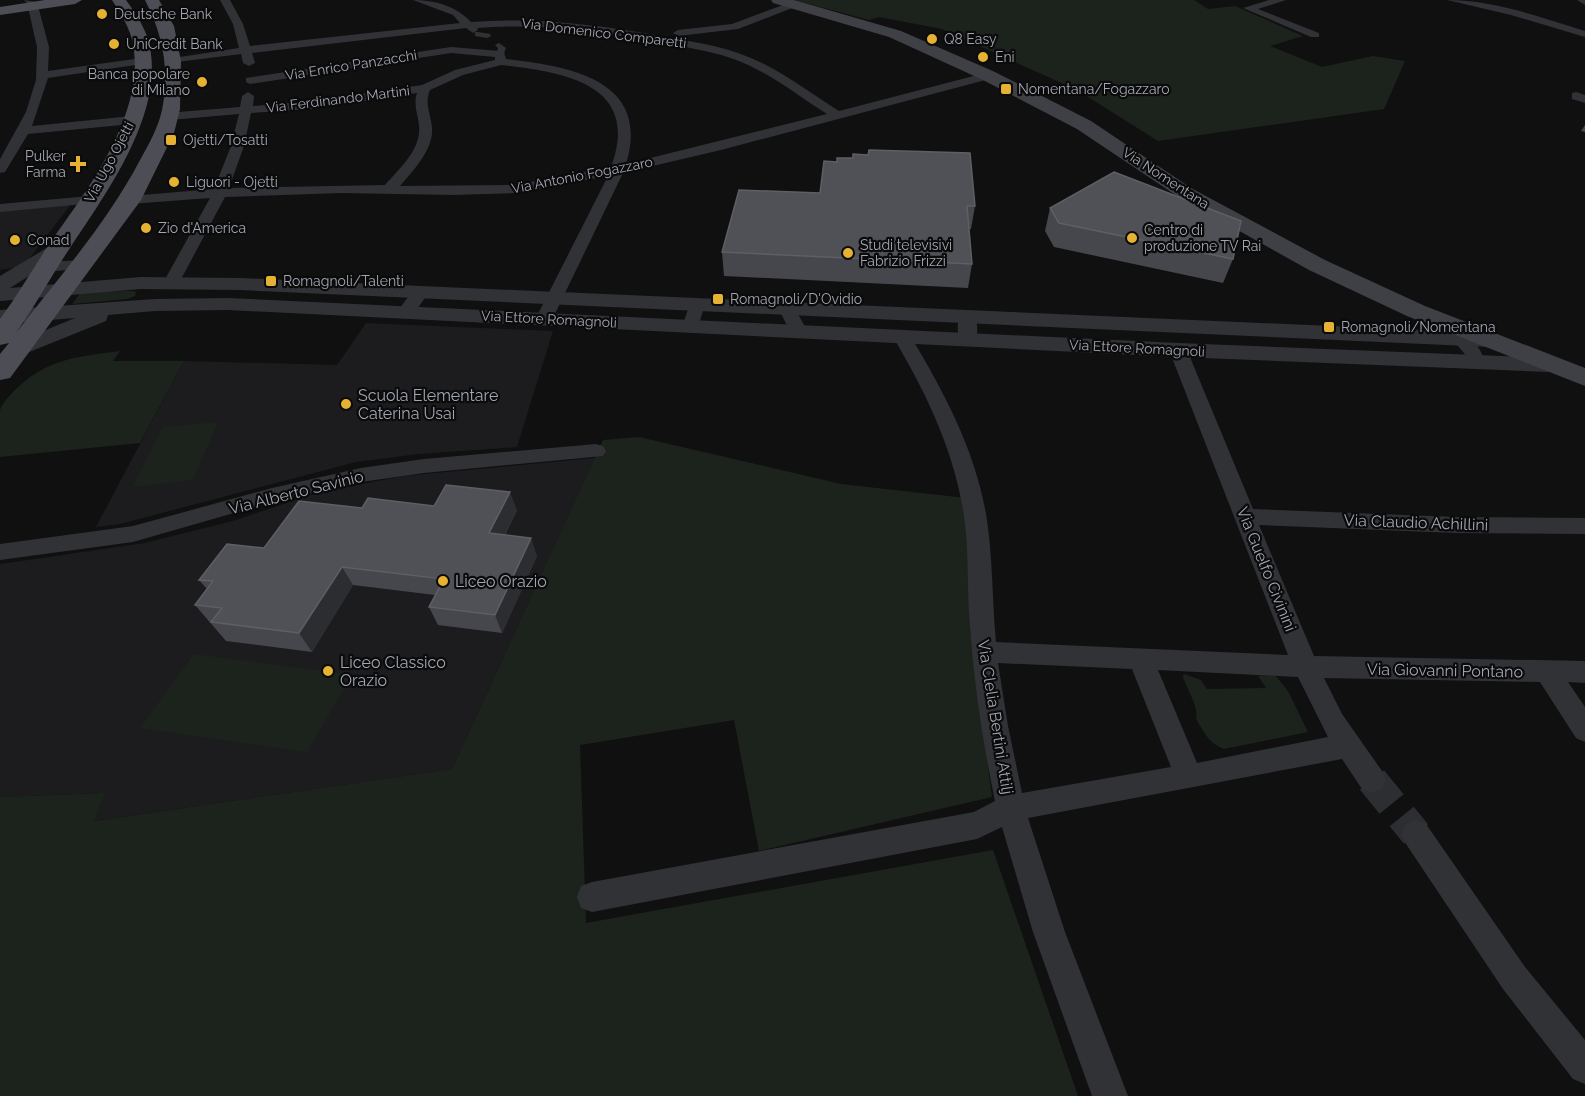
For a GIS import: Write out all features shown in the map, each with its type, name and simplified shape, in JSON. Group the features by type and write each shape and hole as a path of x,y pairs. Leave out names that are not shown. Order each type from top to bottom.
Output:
{"main road":[{"path":"0,5 75,0"},
{"name":"Via Ugo Ojetti","path":"8,343 8,316 30,292 90,200 119,150 132,120 140,84 142,61 138,34 119,0"},
{"path":"0,11 31,2"},
{"path":"0,372 8,343 45,313 64,289 130,200 155,153 170,116 173,61 166,26 157,2"},
{"name":"Via Nomentana","path":"785,2 895,34 989,76 1084,125 1184,192 1288,250 1389,300 1585,378"}],"street":[{"path":"155,305 171,283 221,193 237,147 246,109 250,80 249,60 237,24 225,0"},
{"path":"418,0 457,13 468,25"},
{"path":"1281,0 1248,8 1315,35"},
{"path":"1452,0 1513,12 1585,34"},
{"path":"0,169 24,131 36,101 41,76 43,48 31,2"},
{"path":"631,34 693,32 734,27 785,2"},
{"name":"Via Domenico Comparetti","path":"173,61 245,50 468,25 522,22 631,34 709,47 746,59 838,116"},
{"name":"Via Enrico Panzacchi","path":"451,50 483,35 468,25"},
{"name":"Via Enrico Panzacchi","path":"250,80 451,50 500,54 589,81 608,93 620,110 625,133 617,170 545,318"},
{"name":"Via Ferdinando Martini","path":"170,116 312,105 425,88 500,54"},
{"path":"41,76 142,61"},
{"name":"Via Antonio Fogazzaro","path":"130,200 221,193 390,189 477,192 514,189 617,170 989,76"},
{"path":"390,189 410,163 425,137 420,103 425,88"},
{"path":"24,131 132,120"},
{"path":"0,208 90,200"},
{"path":"0,285 52,259 89,256 94,268 141,283"},
{"path":"0,295 141,283"},
{"name":"Via Ettore Romagnoli","path":"141,283 421,291 1490,340"},
{"path":"407,311 421,291"},
{"name":"Via Ettore Romagnoli","path":"124,308 155,305 228,304 407,311 902,337 1549,365"},
{"path":"691,327 697,304"},
{"path":"8,316 124,308"},
{"path":"8,343 124,308"},
{"path":"786,308 799,332"},
{"path":"967,317 968,339"},
{"name":"Via Clelia Bertini Attilj","path":"902,337 943,415 969,487 978,539 984,652 996,736 1011,808 1031,878 1110,1096"},
{"path":"1461,339 1473,352 1476,363"},
{"name":"Via Guelfo Civinini","path":"1178,350 1305,666 1347,746 1372,780"},
{"name":"Via Alberto Savinio","path":"0,552 133,534 283,493 361,475 438,465 596,451"},
{"name":"Via Claudio Achillini","path":"1246,518 1384,520 1423,524 1585,526"},
{"name":"Via Giovanni Pontano","path":"984,652 1305,666 1585,672"},
{"path":"1141,660 1189,777"},
{"path":"1547,671 1585,730"},
{"path":"592,897 977,825 1011,808 1189,777 1347,746"},
{"path":"1416,834 1514,978 1585,1067"}],"shaded area":[{"path":"794,0 1194,0 1208,9 1235,6 1303,36 1270,46 1322,67 1373,56 1405,61 1384,109 1158,141 1077,90 942,29 879,17 869,20"},
{"path":"71,204 24,266 0,270 0,210"},
{"path":"81,292 136,292 135,296 127,299 72,304"},
{"name":"Scuola Elementare Caterina Usai","path":"366,323 553,331 517,447 419,454 356,462 120,524 96,527 184,361 337,365"},
{"path":"120,351 113,361 184,361 140,443 0,457 0,410 17,388 41,370 65,360"},
{"path":"218,422 193,480 133,487 163,427"},
{"path":"639,437 841,484 966,498 970,629 992,797 759,851 734,720 580,745 586,923 993,850 1078,1096 0,1096 0,797 105,793 94,821 452,769 603,440"},
{"name":"Liceo Classico Orazio","path":"595,458 452,769 93,821 104,793 0,797 0,564 145,543 233,521 319,492 404,476"},
{"path":"194,654 352,675 307,752 140,728"},
{"path":"1184,674 1201,680 1207,689 1266,688 1258,676 1275,675 1288,691 1308,732 1224,749 1219,747 1207,737 1196,719 1196,709 1183,677"}],"building":[{"name":"Studi televisivi Fabrizio Frizzi","path":"869,150 970,153 975,206 967,206 972,264 722,252 739,190 820,193 824,161 837,162 837,158 853,158 853,154 868,155"},
{"path":"1114,172 1241,221 1233,259 1059,223 1050,208"},
{"name":"Liceo Orazio","path":"446,485 510,492 489,533 531,538 495,615 429,607 444,579 342,567 299,633 211,622 222,608 195,605 213,581 199,580 227,544 264,548 299,501 362,508 368,498 434,506"}],"tunnel":[{"path":"1372,780 1416,834"}],"place":[{"name":"Deutsche Bank","path":"102,14"},
{"name":"Q8 Easy","path":"932,39"},
{"name":"UniCredit Bank","path":"114,44"},
{"name":"Eni","path":"983,57"},
{"name":"Banca popolare di Milano","path":"202,82"},
{"name":"Nomentana/Fogazzaro","path":"1006,89"},
{"name":"Ojetti/Tosatti","path":"171,140"},
{"name":"Pulker Farma","path":"78,164"},
{"name":"Liguori - Ojetti","path":"174,182"},
{"name":"Zio d'America","path":"146,228"},
{"name":"Centro di produzione TV Rai","path":"1132,238"},
{"name":"Conad","path":"15,240"},
{"name":"Studi televisivi Fabrizio Frizzi","path":"848,253"},
{"name":"Romagnoli/Talenti","path":"271,281"},
{"name":"Romagnoli/D'Ovidio","path":"718,299"},
{"name":"Romagnoli/Nomentana","path":"1329,327"},
{"name":"Scuola Elementare Caterina Usai","path":"346,404"},
{"name":"Liceo Orazio","path":"443,581"},
{"name":"Liceo Classico Orazio","path":"328,671"}]}
